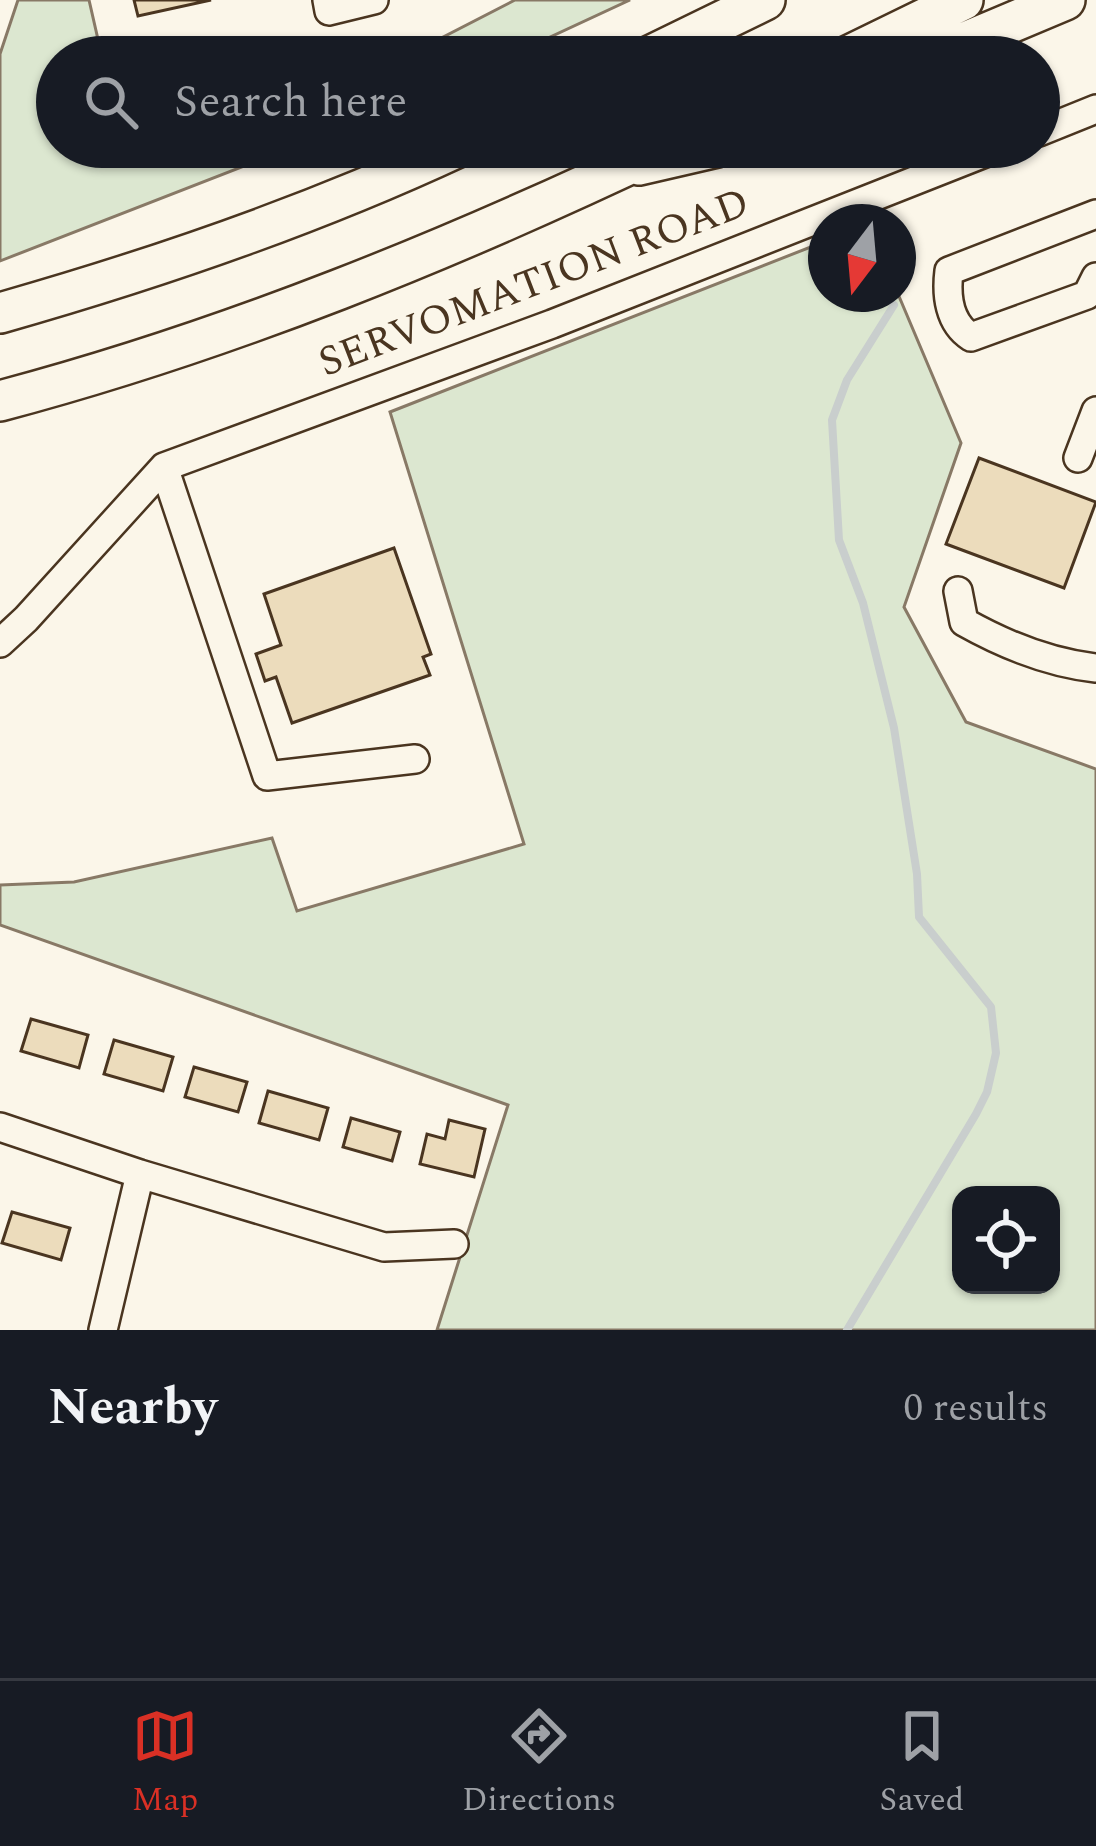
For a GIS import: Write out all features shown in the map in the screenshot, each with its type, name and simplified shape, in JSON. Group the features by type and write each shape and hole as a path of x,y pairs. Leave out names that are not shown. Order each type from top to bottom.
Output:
{"highway":[{"path":"691,36 764,0"},
{"path":"889,36 963,0"},
{"path":"980,36 1065,0"},
{"path":"0,313 88,288 262,227 407,168"},
{"path":"0,400 264,318 405,264 622,168"}],"street":[{"path":"327,0 329,11 374,0"},
{"path":"1060,124 1096,110"},
{"name":"SERVOMATION ROAD","path":"164,467 552,324 947,168"},
{"path":"1096,214 949,271 946,290 961,330 971,337 1087,295 1096,277"},
{"path":"1078,458 1096,411"},
{"path":"0,643 164,467 267,776 415,759"},
{"path":"958,591 964,622 1003,644 1096,668"},
{"path":"0,1127 384,1247 454,1244"},
{"path":"104,1330 140,1174"}],"green space":[{"path":"18,0 89,0 97,36 36,36 36,168 239,168 0,261 0,54"},
{"path":"515,0 630,0 552,36 445,36"},
{"path":"808,248 808,312 906,312 961,443 904,607 966,722 1096,769 1096,1330 437,1330 508,1105 0,925 0,885 74,882 272,838 297,911 524,844 390,412"}],"building":[{"path":"134,0 211,0 138,16"},
{"path":"979,458 1096,502 1064,588 946,544"},
{"path":"394,548 431,654 423,657 430,675 292,723 276,677 265,681 256,654 281,645 264,594"},
{"path":"31,1019 88,1035 79,1068 21,1051"},
{"path":"114,1040 173,1057 163,1091 104,1074"},
{"path":"194,1067 247,1082 238,1112 185,1097"},
{"path":"268,1091 328,1108 319,1140 259,1123"},
{"path":"351,1118 400,1132 392,1161 343,1147"},
{"path":"449,1120 485,1129 474,1177 420,1164 427,1134 445,1139"},
{"path":"12,1212 70,1228 61,1260 2,1243"}],"waterway":[{"path":"847,1330 976,1114 996,1053 991,1007 919,917 917,874 894,728 863,603 839,540 832,420 847,380 890,312"}]}
